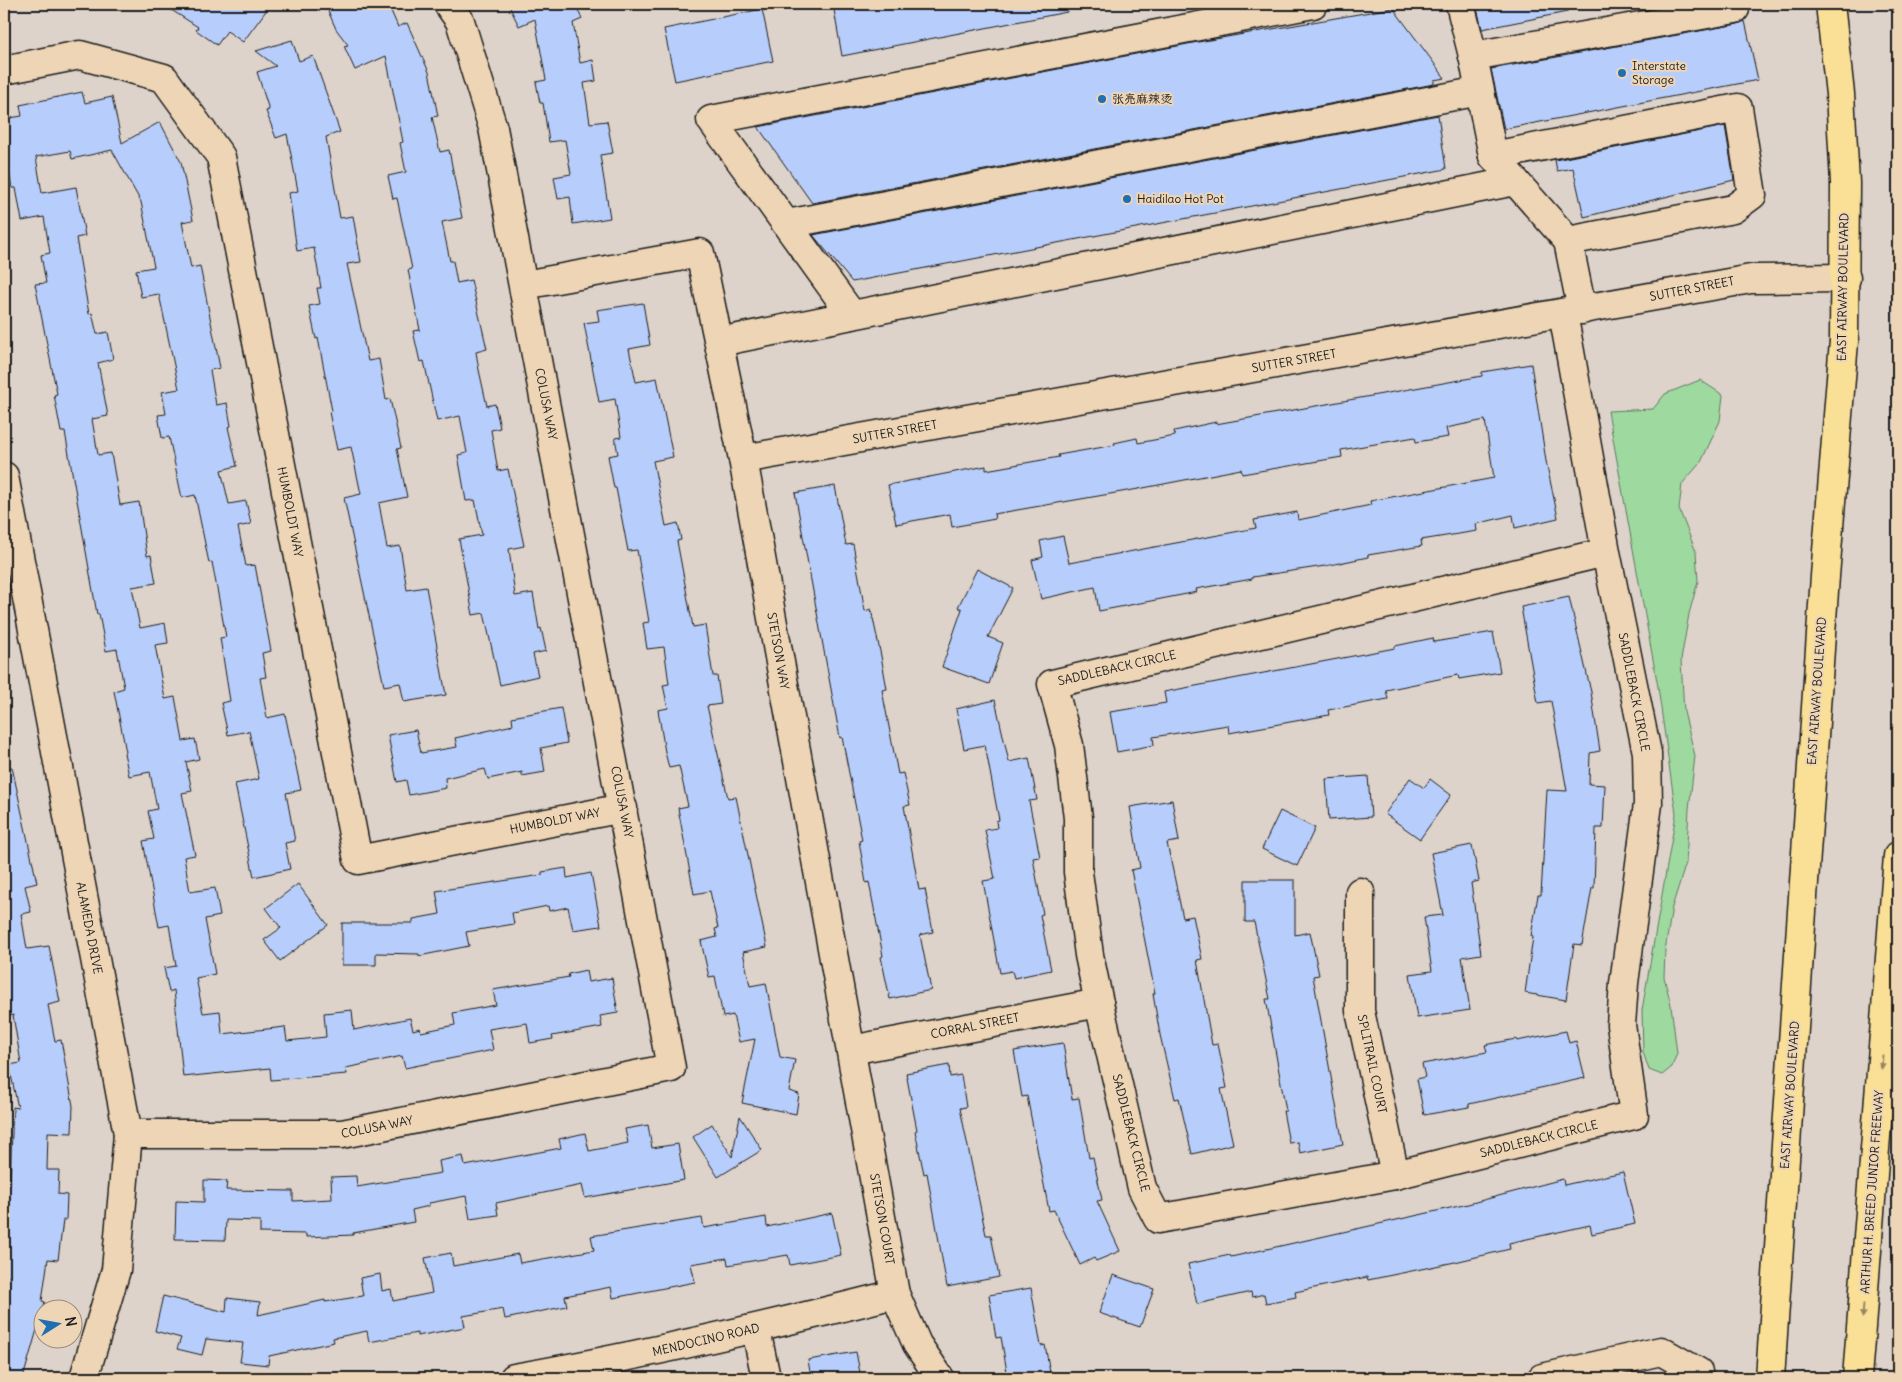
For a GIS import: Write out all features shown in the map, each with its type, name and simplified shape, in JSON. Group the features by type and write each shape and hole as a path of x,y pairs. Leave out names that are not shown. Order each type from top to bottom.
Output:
{"main road":[{"name":"EAST AIRWAY BOULEVARD","path":"1770,1378 1825,576 1840,409 1846,278 1845,183 1840,104 1830,4"},
{"name":"ARTHUR H. BREED JUNIOR FREEWAY","path":"1858,1378 1898,856"}],"street":[{"name":"COLUSA WAY","path":"128,1134 342,1134 671,1068 493,128 460,21 448,4"},
{"path":"852,315 711,120 1313,4"},
{"path":"1460,4 1473,56 1493,156 1568,242 1733,209 1752,195 1738,108 1493,156"},
{"path":"1473,56 1736,9 1734,4"},
{"name":"HUMBOLDT WAY","path":"4,70 80,56 164,78 221,157 358,860 623,808"},
{"path":"787,224 1480,92"},
{"path":"719,342 1515,181"},
{"name":"SADDLEBACK CIRCLE","path":"1568,242 1573,312 1606,552 1647,753 1648,804 1624,983 1621,1025 1634,1115 1395,1175 1158,1219 1142,1188 1089,955 1078,872 1078,818 1069,745 1052,684 1606,552"},
{"name":"STETSON WAY","path":"524,285 700,253 743,459 851,1050"},
{"name":"SUTTER STREET","path":"743,459 1573,312 1751,278 1846,278"},
{"name":"ALAMEDA DRIVE","path":"4,476 16,606 128,1134 116,1270 84,1378"},
{"name":"SPLITRAIL COURT","path":"1360,892 1360,1011 1395,1175"},
{"name":"CORRAL STREET","path":"851,1050 1099,1003"},
{"name":"STETSON COURT","path":"851,1050 895,1294 917,1344 940,1378"},
{"name":"MENDOCINO ROAD","path":"514,1378 610,1362 756,1330 895,1294"},
{"path":"756,1330 766,1378"},
{"path":"1542,1378 1661,1351 1698,1372 1699,1378"}],"green space":[{"path":"1700,380 1723,395 1720,421 1701,462 1682,484 1679,509 1696,552 1698,581 1689,614 1681,660 1684,712 1695,756 1689,809 1686,863 1672,907 1665,951 1664,977 1671,1005 1677,1053 1672,1067 1662,1075 1649,1070 1643,1052 1642,1010 1676,814 1658,687 1608,411 1653,409 1665,394"}],"building":[{"path":"162,4 271,4 243,42 227,31 217,45 196,30 198,27"},
{"path":"325,4 388,4 398,27 407,23 429,72 438,116 432,117 440,152 449,150 462,218 442,222 450,261 453,261 457,283 471,280 487,349 476,352 479,370 487,406 495,404 500,428 491,430 498,471 508,469 524,546 509,549 515,596 533,593 539,629 541,628 546,651 533,654 538,676 500,685 484,613 473,615 459,539 482,535 475,500 466,501 458,455 467,453 460,416 437,421 424,361 420,362 413,331 420,330 408,270 412,269 397,198 393,199 388,176 406,172 400,143 403,142 386,56 355,70 344,46 348,45 336,29"},
{"path":"508,4 575,4 582,19 573,23 580,63 593,60 596,81 584,83 590,123 607,121 613,153 600,155 610,218 573,224 570,197 558,199 554,177 571,174 565,140 549,142 543,103 540,103 536,82 546,80 535,19 519,26"},
{"path":"833,4 1066,4 1067,12 842,56"},
{"path":"1476,4 1566,4 1567,12 1482,29"},
{"name":"张亮麻辣烫","path":"1393,8 1445,78 1434,80 1434,84 812,203 758,127 1198,42"},
{"path":"762,9 773,61 675,81 664,29"},
{"name":"Interstate Storage","path":"1745,21 1758,80 1504,129 1491,69 1738,24"},
{"path":"292,40 299,61 313,56 340,132 326,137 340,218 353,216 361,262 347,264 368,361 379,359 386,400 390,399 401,448 397,449 407,497 379,503 387,548 400,546 407,590 426,587 446,695 404,702 400,683 384,686 344,498 361,494 351,447 337,450 329,412 332,411 318,338 316,339 309,306 320,304 317,288 321,288 314,248 297,251 289,193 298,191 287,134 276,138 266,111 269,110 257,72 276,66 256,51"},
{"path":"82,92 85,103 112,97 122,143 160,122 181,162 193,220 182,222 191,268 200,266 220,368 210,370 216,405 227,403 231,426 228,427 237,466 221,470 229,504 246,501 251,524 238,527 246,566 255,565 271,651 262,653 266,677 260,678 267,718 285,714 301,790 286,793 295,841 285,843 290,869 254,877 235,784 259,779 249,731 228,735 221,703 230,701 220,638 226,637 212,562 209,563 195,495 182,498 169,437 162,438 158,415 166,414 162,392 179,389 159,294 141,297 136,270 154,267 141,202 112,150 72,159 70,151 36,157 42,193 76,187 85,236 76,238 89,314 92,313 97,334 108,332 113,359 98,363 108,416 92,419 98,455 111,453 120,505 139,502 147,556 151,555 156,583 132,587 140,628 165,623 168,643 155,645 165,699 175,697 183,741 195,739 199,759 186,762 192,791 182,793 195,855 184,857 190,892 215,888 220,916 205,919 215,974 196,978 203,1013 220,1011 222,1034 285,1027 287,1041 326,1037 324,1013 352,1010 354,1030 410,1018 413,1030 420,1028 421,1032 455,1025 453,1013 496,1005 493,990 569,977 568,974 586,970 588,982 612,978 618,1013 600,1016 602,1027 552,1036 553,1039 530,1043 527,1023 489,1029 493,1050 405,1068 402,1056 346,1068 347,1074 271,1080 270,1068 183,1077 174,990 169,992 164,968 176,966 169,925 159,927 143,841 154,839 148,811 157,809 150,772 129,776 114,691 124,688 117,649 106,651 99,614 97,614 65,432 61,432 54,395 57,394 35,284 46,283 41,255 50,253 44,217 22,221 16,188 12,188 4,143 4,119 22,116 20,105"},
{"name":"Haidilao Hot Pot","path":"1438,115 1446,169 852,282 813,235"},
{"path":"1725,126 1734,180 1584,217 1573,168 1557,171 1555,160"},
{"path":"643,303 650,345 629,349 636,382 657,378 673,457 653,461 666,526 678,523 681,540 677,541 693,627 705,625 713,676 717,676 721,704 707,706 728,798 736,797 767,947 743,952 750,986 766,983 780,1057 795,1060 789,1091 799,1094 796,1114 742,1103 755,1039 739,1042 733,1015 723,1017 715,976 709,977 701,941 717,937 715,929 718,928 710,891 694,894 678,808 688,806 679,766 669,768 665,752 658,710 668,708 663,685 669,684 664,647 647,649 643,623 649,622 637,550 628,551 616,488 614,488 608,456 618,454 615,438 621,437 615,399 599,402 584,323 599,321 597,310"},
{"path":"1531,364 1546,461 1558,518 1515,528 1513,515 1476,524 1477,531 1421,540 1422,546 1368,555 1368,557 1325,566 1252,577 1252,579 1196,589 1197,592 1099,611 1095,587 1041,599 1032,560 1043,557 1040,541 1063,536 1069,563 1256,528 1254,520 1297,512 1298,520 1371,505 1370,501 1494,478 1485,420 1446,428 1448,437 1416,442 1415,437 1341,450 1342,457 1242,474 1241,469 994,514 995,519 952,527 950,514 896,524 888,485 986,466 986,470 1059,457 1058,455 1115,445 1114,443 1137,438 1138,443 1175,436 1174,431 1216,422 1216,424 1482,376 1482,372"},
{"path":"835,486 846,545 853,544 865,611 871,609 887,689 882,690 898,774 903,773 910,805 904,806 919,890 925,889 933,932 920,935 931,990 890,999 869,882 866,883 859,841 862,840 842,737 840,738 795,493"},
{"path":"977,569 1013,588 988,637 1003,643 989,684 942,667 962,609 958,607"},
{"path":"1569,597 1591,692 1600,751 1590,753 1589,784 1605,785 1603,828 1596,828 1594,888 1592,888 1582,945 1574,944 1566,1000 1525,993 1533,937 1531,936 1538,895 1541,895 1547,790 1567,791 1551,701 1538,703 1521,607"},
{"path":"1493,632 1500,672 1459,679 1458,675 1386,690 1388,699 1328,710 1329,715 1229,733 1228,725 1153,737 1154,745 1117,752 1110,712 1166,703 1164,692 1395,648 1395,646 1433,638 1434,642"},
{"path":"995,700 1009,762 1029,758 1037,800 1029,801 1040,857 1033,858 1043,914 1040,915 1051,970 1014,978 1012,971 1000,973 983,881 995,879 985,830 997,828 996,821 999,820 985,745 964,749 956,709"},
{"path":"561,708 567,743 541,748 545,772 522,776 522,772 488,779 485,769 445,778 446,788 409,795 406,780 397,782 388,735 416,730 421,753 457,747 455,738 513,725 512,717"},
{"path":"12,767 37,883 25,886 31,912 21,914 27,949 49,946 60,1002 48,1005 55,1041 61,1040 73,1106 72,1133 48,1132 47,1170 59,1170 58,1194 67,1195 66,1220 63,1220 58,1260 48,1259 42,1300 32,1300 32,1347 23,1378 4,1378 4,1292 8,1276 4,1275 7,1184 10,1184 13,1107 18,1108 9,1065 21,1063 13,1015 4,1017 4,768"},
{"path":"1368,776 1371,817 1329,820 1326,779"},
{"path":"1410,778 1424,788 1430,779 1451,795 1420,839 1385,814"},
{"path":"1172,800 1179,841 1167,843 1183,918 1193,916 1202,959 1197,960 1212,1045 1218,1044 1227,1088 1221,1089 1233,1144 1192,1154 1179,1098 1175,1099 1160,1035 1153,994 1155,993 1131,870 1140,868 1130,807"},
{"path":"1280,811 1315,828 1297,866 1262,849"},
{"path":"1472,845 1479,881 1471,883 1481,954 1462,957 1470,1010 1417,1018 1410,974 1432,971 1424,917 1443,915 1431,853"},
{"path":"566,868 567,878 591,873 601,926 573,930 568,907 549,911 548,906 512,913 514,924 466,932 469,946 419,956 419,954 376,953 376,965 342,965 342,923 413,923 413,919 440,914 436,891 542,875 542,872"},
{"path":"1245,880 1295,880 1295,935 1310,932 1319,975 1313,976 1343,1144 1300,1153 1298,1142 1289,1143 1283,1111 1286,1111 1266,999 1270,999 1254,922 1245,922"},
{"path":"298,884 328,925 280,961 264,940 281,928 266,908"},
{"path":"1566,1031 1569,1043 1576,1041 1585,1078 1469,1104 1469,1107 1424,1115 1417,1079 1425,1077 1422,1064 1487,1052 1485,1045 1516,1039 1517,1041"},
{"path":"1063,1043 1072,1099 1079,1098 1089,1158 1093,1157 1102,1200 1097,1201 1120,1251 1096,1261 1094,1258 1080,1265 1054,1210 1049,1211 1027,1096 1022,1097 1014,1051"},
{"path":"949,1065 950,1077 961,1075 966,1107 960,1108 986,1235 991,1235 999,1277 947,1287 927,1173 924,1174 915,1131 917,1130 906,1073"},
{"path":"740,1116 762,1150 718,1177 693,1137 712,1124 732,1157"},
{"path":"648,1125 652,1148 678,1144 684,1180 585,1198 582,1185 496,1203 498,1215 470,1219 466,1196 429,1203 429,1206 412,1210 414,1222 353,1233 353,1235 306,1237 306,1234 260,1233 260,1221 226,1220 225,1240 175,1239 176,1201 204,1202 204,1180 227,1181 226,1190 293,1191 293,1201 332,1199 331,1177 356,1176 357,1187 441,1173 439,1161 463,1156 465,1166 561,1148 559,1139 585,1133 589,1151 628,1143 625,1129"},
{"path":"1623,1172 1635,1224 1592,1234 1590,1225 1509,1243 1510,1249 1368,1280 1367,1277 1295,1292 1296,1297 1266,1303 1264,1294 1252,1297 1251,1292 1197,1304 1188,1264 1230,1255 1231,1257 1468,1204 1563,1179 1564,1185"},
{"path":"832,1213 841,1255 790,1265 788,1255 728,1265 727,1258 691,1264 695,1282 613,1298 611,1287 565,1296 567,1306 505,1319 503,1309 463,1316 465,1327 417,1336 417,1333 369,1342 367,1331 333,1338 334,1342 269,1356 268,1365 240,1362 243,1343 206,1339 202,1355 177,1349 181,1338 155,1331 163,1296 226,1312 227,1298 260,1302 258,1315 325,1300 325,1302 363,1296 360,1278 380,1274 382,1291 391,1289 393,1301 432,1293 425,1258 451,1253 453,1266 518,1254 520,1263 594,1250 591,1236 639,1228 702,1218 704,1228 766,1217 767,1227"},
{"path":"1113,1275 1154,1289 1140,1327 1099,1313"},
{"path":"1031,1288 1041,1346 1045,1345 1051,1378 1008,1378 1001,1337 996,1338 989,1295"},
{"path":"856,1352 861,1378 811,1378 808,1360"}],"place":[{"name":"Interstate Storage","path":"1622,73"},
{"name":"张亮麻辣烫","path":"1102,99"},
{"name":"Haidilao Hot Pot","path":"1127,199"}]}
